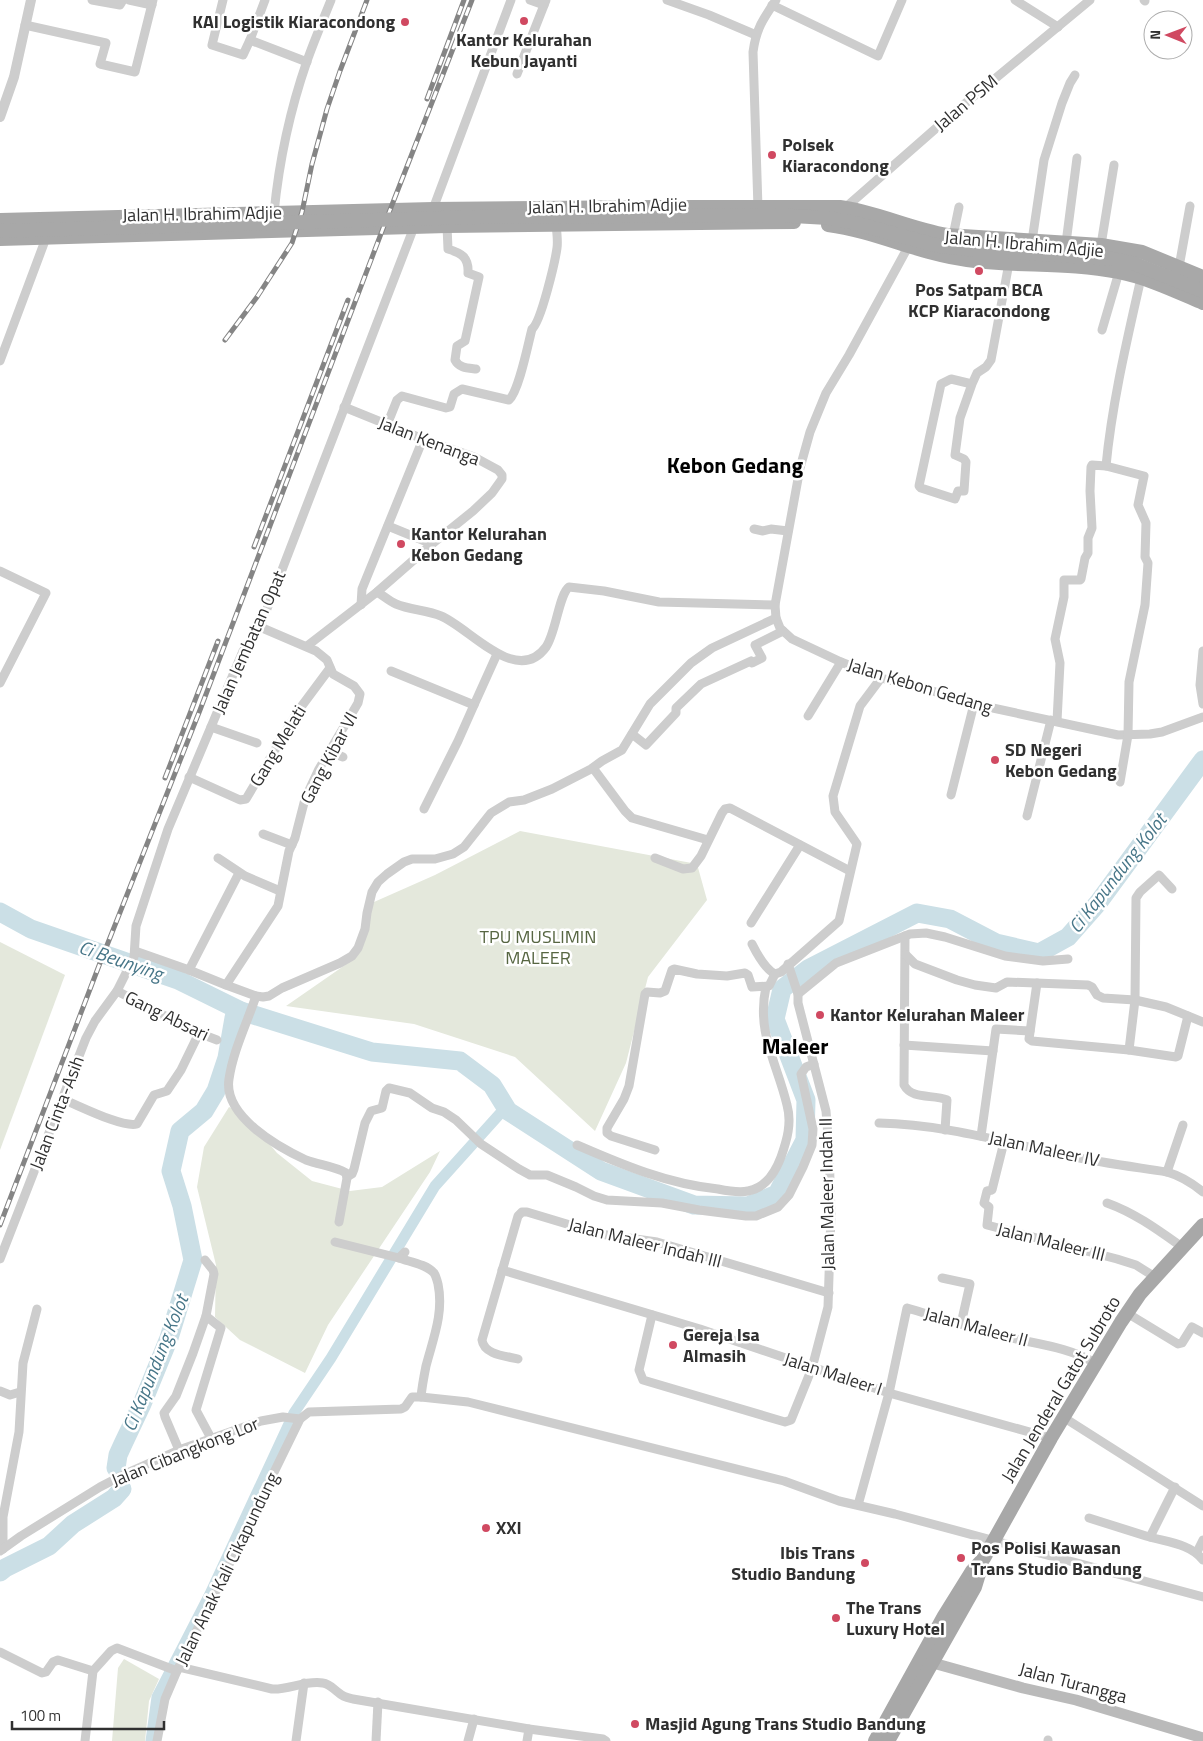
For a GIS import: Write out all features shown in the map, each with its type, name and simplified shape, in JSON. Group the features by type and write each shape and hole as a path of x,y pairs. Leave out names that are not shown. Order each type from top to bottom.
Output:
{"main road":[{"name":"Jalan H. Ibrahim Adjie","path":"0,220 433,209 658,207 767,212 853,230 939,256 968,261 1068,266 1119,272 1156,283 1203,303"},
{"path":"836,226 832,216 836,209 847,209 860,219 853,230"},
{"name":"Jalan H. Ibrahim Adjie","path":"0,239 447,226 556,225 847,209 923,231 953,236 1101,245 1137,251 1203,278"},
{"path":"317,212 317,230"},
{"path":"0,231 475,218 798,215 851,222 939,246 1113,259 1127,262 1203,291"},
{"path":"138,216 138,234"},
{"name":"Jalan Jenderal Gatot Subroto","path":"875,1741 949,1607 972,1571 984,1558 1050,1438 1095,1363 1140,1294 1150,1274 1182,1247 1203,1225"},
{"name":"Jalan Jenderal Gatot Subroto","path":"888,1741 975,1587 984,1558"},
{"name":"Jalan Turangga","path":"933,1663 1023,1688 1076,1700 1184,1737 1203,1738"}],"street":[{"path":"0,117 14,78 31,0"},
{"path":"92,0 120,5 124,0"},
{"path":"25,25 106,42 100,64 135,72 153,2 130,0"},
{"path":"223,0 212,45 243,55 265,0"},
{"path":"274,213 285,139 306,62 331,0"},
{"path":"433,209 512,0"},
{"path":"518,74 545,3 530,0"},
{"path":"667,0 756,35"},
{"path":"767,212 753,59 756,35 763,18 774,3 814,27 878,56 902,0"},
{"path":"1015,0 1058,27"},
{"name":"Jalan PSM","path":"847,209 950,116 1090,0"},
{"path":"250,40 306,62"},
{"path":"1032,241 1044,160 1065,96 1075,75"},
{"path":"1066,243 1077,158"},
{"path":"1101,245 1114,165"},
{"path":"1179,268 1190,206"},
{"path":"953,236 959,207"},
{"path":"387,425 397,400 402,396 446,408 450,407 454,394 462,389 509,400 511,398 532,329 536,326 545,297 557,247 556,225"},
{"path":"447,226 448,249 458,252 466,258 469,266 468,273 478,277 465,341 457,346 455,360 462,367 476,369"},
{"name":"Jalan Jembatan Opat","path":"126,974 134,954 136,923 168,829 243,651 260,627 414,227"},
{"path":"0,361 46,238"},
{"name":"Jalan Kebon Gedang","path":"908,247 826,393 810,432 800,468 775,605 776,618 783,631 792,639 881,678 944,694 974,704 1106,733 1150,734 1162,732 1203,717"},
{"path":"972,384 951,379 941,384 919,486 955,499 958,490 964,491 966,462 955,455 958,429 977,373 986,367 993,355 1009,263"},
{"path":"1102,330 1119,272"},
{"path":"1106,466 1108,443 1123,359 1141,278"},
{"name":"Jalan Kenanga","path":"344,407 423,439 474,456 500,472 502,477 492,493 432,544"},
{"path":"361,605 362,589 423,439"},
{"path":"1027,816 1054,721 1060,662 1055,639 1064,597 1064,580 1081,579 1085,558 1088,553 1089,536 1092,529 1090,491 1092,465 1143,474 1138,505 1146,523 1145,557 1148,563 1146,592 1129,682 1128,735 1120,782"},
{"path":"307,646 377,592 432,544 388,526"},
{"path":"754,529 788,531"},
{"path":"0,683 46,592 1,573"},
{"path":"377,592 398,605 441,616 459,626 497,654 514,661 530,660 545,648 558,617 563,594 569,587 604,591 659,602 775,605"},
{"path":"134,954 189,970 255,998 269,996 282,988 340,963 352,956 362,939 372,892 378,882 391,870 412,859 435,859 453,854 464,847 491,813 511,801 524,800 552,789 593,768 622,750 650,704 690,663 712,648 776,618"},
{"path":"260,627 316,651 327,660 330,668"},
{"path":"632,734 646,745 676,713 676,708 701,684 762,658 755,645 783,631"},
{"path":"1203,651 1200,685 1203,704"},
{"path":"424,809 454,749 497,654"},
{"path":"808,716 841,662"},
{"name":"Gang Kibar VI","path":"226,986 278,906 289,851 304,799 358,703 360,694 354,686 334,674 330,668"},
{"name":"Gang Melati","path":"189,777 240,800 246,799 298,711 330,668"},
{"path":"391,672 474,705"},
{"path":"577,1145 623,1165 668,1180 700,1187 748,1191 767,1182 779,1161 790,1121 765,1032 762,1003 766,987 769,986 775,974 781,972 839,921 856,842 835,812 833,796 860,706 881,678"},
{"path":"951,795 974,704"},
{"path":"211,727 257,743"},
{"path":"330,752 343,757"},
{"path":"593,768 632,818 708,840"},
{"path":"655,858 683,869 689,869 700,856 722,813 725,809 730,808 850,871"},
{"path":"264,834 292,845"},
{"path":"751,923 800,845"},
{"path":"218,858 239,873 280,890"},
{"path":"189,970 239,873"},
{"path":"1129,1050 1135,1000 1136,898 1158,875 1172,890"},
{"path":"798,994 836,963 910,934 926,933 945,937 1006,956 1049,961 1068,959"},
{"path":"905,936 904,1085 907,1091 914,1094 947,1100 945,1130"},
{"path":"752,944 771,972 775,974"},
{"path":"906,954 915,964 975,985 996,988 1007,982 1088,985 1092,987 1097,995 1103,998 1135,1000 1166,1007 1203,1022"},
{"name":"Jalan Maleer Indah II","path":"652,1315 639,1370 642,1379 646,1382 786,1422 792,1418 812,1368 828,1307 832,1214 826,1111 798,1003 798,994 788,966"},
{"path":"655,1150 607,1133 607,1128 624,1099 629,1086 645,994 647,992 660,993 665,991 674,969 697,974 727,976 745,973 748,975 752,987 766,987"},
{"name":"Jalan Cinta-Asih","path":"0,1259 90,1030 117,991 126,974"},
{"path":"1037,983 1029,1039 1032,1041 1129,1050 1174,1057 1178,1056 1188,1016"},
{"name":"Gang Absari","path":"117,991 199,1033 217,1040"},
{"path":"255,998 237,1047 228,1080 234,1105 249,1125 279,1144 308,1160 344,1172 347,1177 339,1222"},
{"path":"981,1136 997,1028 1030,1031"},
{"path":"62,1099 120,1123 136,1125 154,1095 167,1090 181,1070 199,1033"},
{"path":"904,1044 994,1051"},
{"path":"347,1177 352,1174 354,1169 365,1123 371,1111 382,1108 388,1088 410,1094 432,1108 444,1112 456,1120 481,1144 530,1175 547,1175 607,1200 662,1203 700,1210 756,1216 778,1207 785,1201 812,1145 813,1128 801,1074 806,1067 814,1064"},
{"name":"Jalan Maleer IV","path":"879,1123 903,1124 981,1136 1071,1157 1167,1172 1194,1184 1203,1192"},
{"path":"1167,1172 1184,1125"},
{"name":"Jalan Maleer III","path":"1004,1142 992,1190 988,1191 984,1203 989,1207 987,1225 1117,1258 1136,1265 1150,1274"},
{"path":"1107,1203 1124,1209 1182,1247"},
{"name":"Jalan Maleer Indah III","path":"502,1270 518,1216 522,1212 527,1212 599,1234 657,1242 829,1293"},
{"path":"335,1242 380,1254 400,1256 434,1273 440,1303 438,1326 424,1376 421,1397"},
{"path":"179,1450 164,1417 164,1412 176,1396 206,1316 214,1274 208,1263"},
{"path":"502,1270 482,1344 487,1350 518,1359"},
{"name":"Jalan Maleer I","path":"502,1270 700,1329 890,1393 1017,1427 1032,1434 1050,1438"},
{"path":"942,1278 970,1284 962,1324"},
{"name":"Jalan Maleer II","path":"858,1506 890,1393 907,1308 1007,1337 1084,1356 1095,1363"},
{"path":"1,1550 4,1517 19,1432 20,1392 26,1345 37,1309"},
{"path":"1127,1313 1178,1344 1182,1343 1192,1327 1203,1333"},
{"path":"206,1316 221,1328 196,1410 211,1438"},
{"path":"0,1391 10,1395 20,1392"},
{"path":"294,1418 306,1413 317,1412 400,1409 405,1406 410,1398 421,1397 460,1401 784,1481 858,1506 1203,1597"},
{"name":"Jalan Cibangkong Lor","path":"1,1550 100,1487 127,1473 179,1450 261,1421 272,1418 294,1418"},
{"name":"Jalan Anak Kali Cikapundung","path":"157,1741 165,1699 177,1669 294,1418"},
{"path":"1063,1418 1203,1506"},
{"path":"1150,1537 1175,1488"},
{"path":"1090,1518 1174,1543 1200,1556 1203,1540"},
{"path":"85,1741 93,1671 111,1651 117,1648 162,1666 272,1689 304,1683 324,1683 345,1697 606,1741"},
{"path":"0,1652 42,1673 46,1672 53,1662 58,1660 93,1671"},
{"path":"296,1741 304,1683"},
{"path":"376,1741 378,1702"},
{"path":"468,1741 474,1719"},
{"path":"528,1741 529,1729"}],"green space":[{"name":"TPU MUSLIMIN MALEER","path":"520,831 697,864 707,900 648,977 626,1063 595,1131 515,1057 414,1024 286,1006 348,963 374,902 435,875"},
{"path":"0,942 65,975 0,1150"},
{"path":"229,1107 246,1116 277,1153 312,1181 350,1191 382,1187 440,1151 430,1172 328,1325 305,1373 240,1340 215,1317 216,1265 197,1187 204,1147"},
{"path":"124,1659 159,1679 149,1701 145,1741 112,1741 118,1668"}],"waterway":[{"name":"Ci Kapundung Kolot","path":"0,912 31,929 178,980 241,1011 372,1052 460,1061 492,1085 508,1111 601,1171 694,1205 748,1206 777,1194 805,1140 806,1100 775,1019 782,989 808,969 917,913 950,919 996,943 1039,953 1068,937 1098,903 1203,760"},
{"name":"Ci Kapundung Kolot","path":"116,1468 118,1455 142,1404 169,1338 193,1260 182,1206 171,1171 180,1131 204,1111 216,1091 227,1058 234,1018 241,1011"},
{"path":"151,1741 157,1697 210,1594 294,1413 331,1358 435,1186 506,1107"},
{"name":"Ci Kapundung Kolot","path":"0,1572 49,1546 73,1524 114,1498 122,1489"}],"railway":[{"path":"225,340 257,297 292,243 302,212 312,164 327,109 367,0"},
{"path":"427,99 464,0"},
{"path":"0,1225 472,0"},
{"path":"254,547 348,300"},
{"path":"165,778 218,641"}],"place":[{"name":"Kantor Kelurahan Kebun Jayanti","path":"524,21"},
{"name":"KAI Logistik Kiaracondong","path":"405,22"},
{"name":"Polsek Kiaracondong","path":"772,155"},
{"name":"Pos Satpam BCA KCP Kiaracondong","path":"979,271"},
{"name":"Kantor Kelurahan Kebon Gedang","path":"401,544"},
{"name":"SD Negeri Kebon Gedang","path":"995,760"},
{"name":"Kantor Kelurahan Maleer","path":"820,1015"},
{"name":"Gereja Isa Almasih","path":"673,1345"},
{"name":"XXI","path":"486,1528"},
{"name":"Pos Polisi Kawasan Trans Studio Bandung","path":"961,1558"},
{"name":"Ibis Trans Studio Bandung","path":"865,1563"},
{"name":"The Trans Luxury Hotel","path":"836,1618"},
{"name":"Masjid Agung Trans Studio Bandung","path":"635,1724"}],"district":[{"name":"Kebon Gedang","path":"735,465"},
{"name":"Maleer","path":"795,1046"}],"water label":[{"name":"Ci Beunying","path":"121,960"}]}
